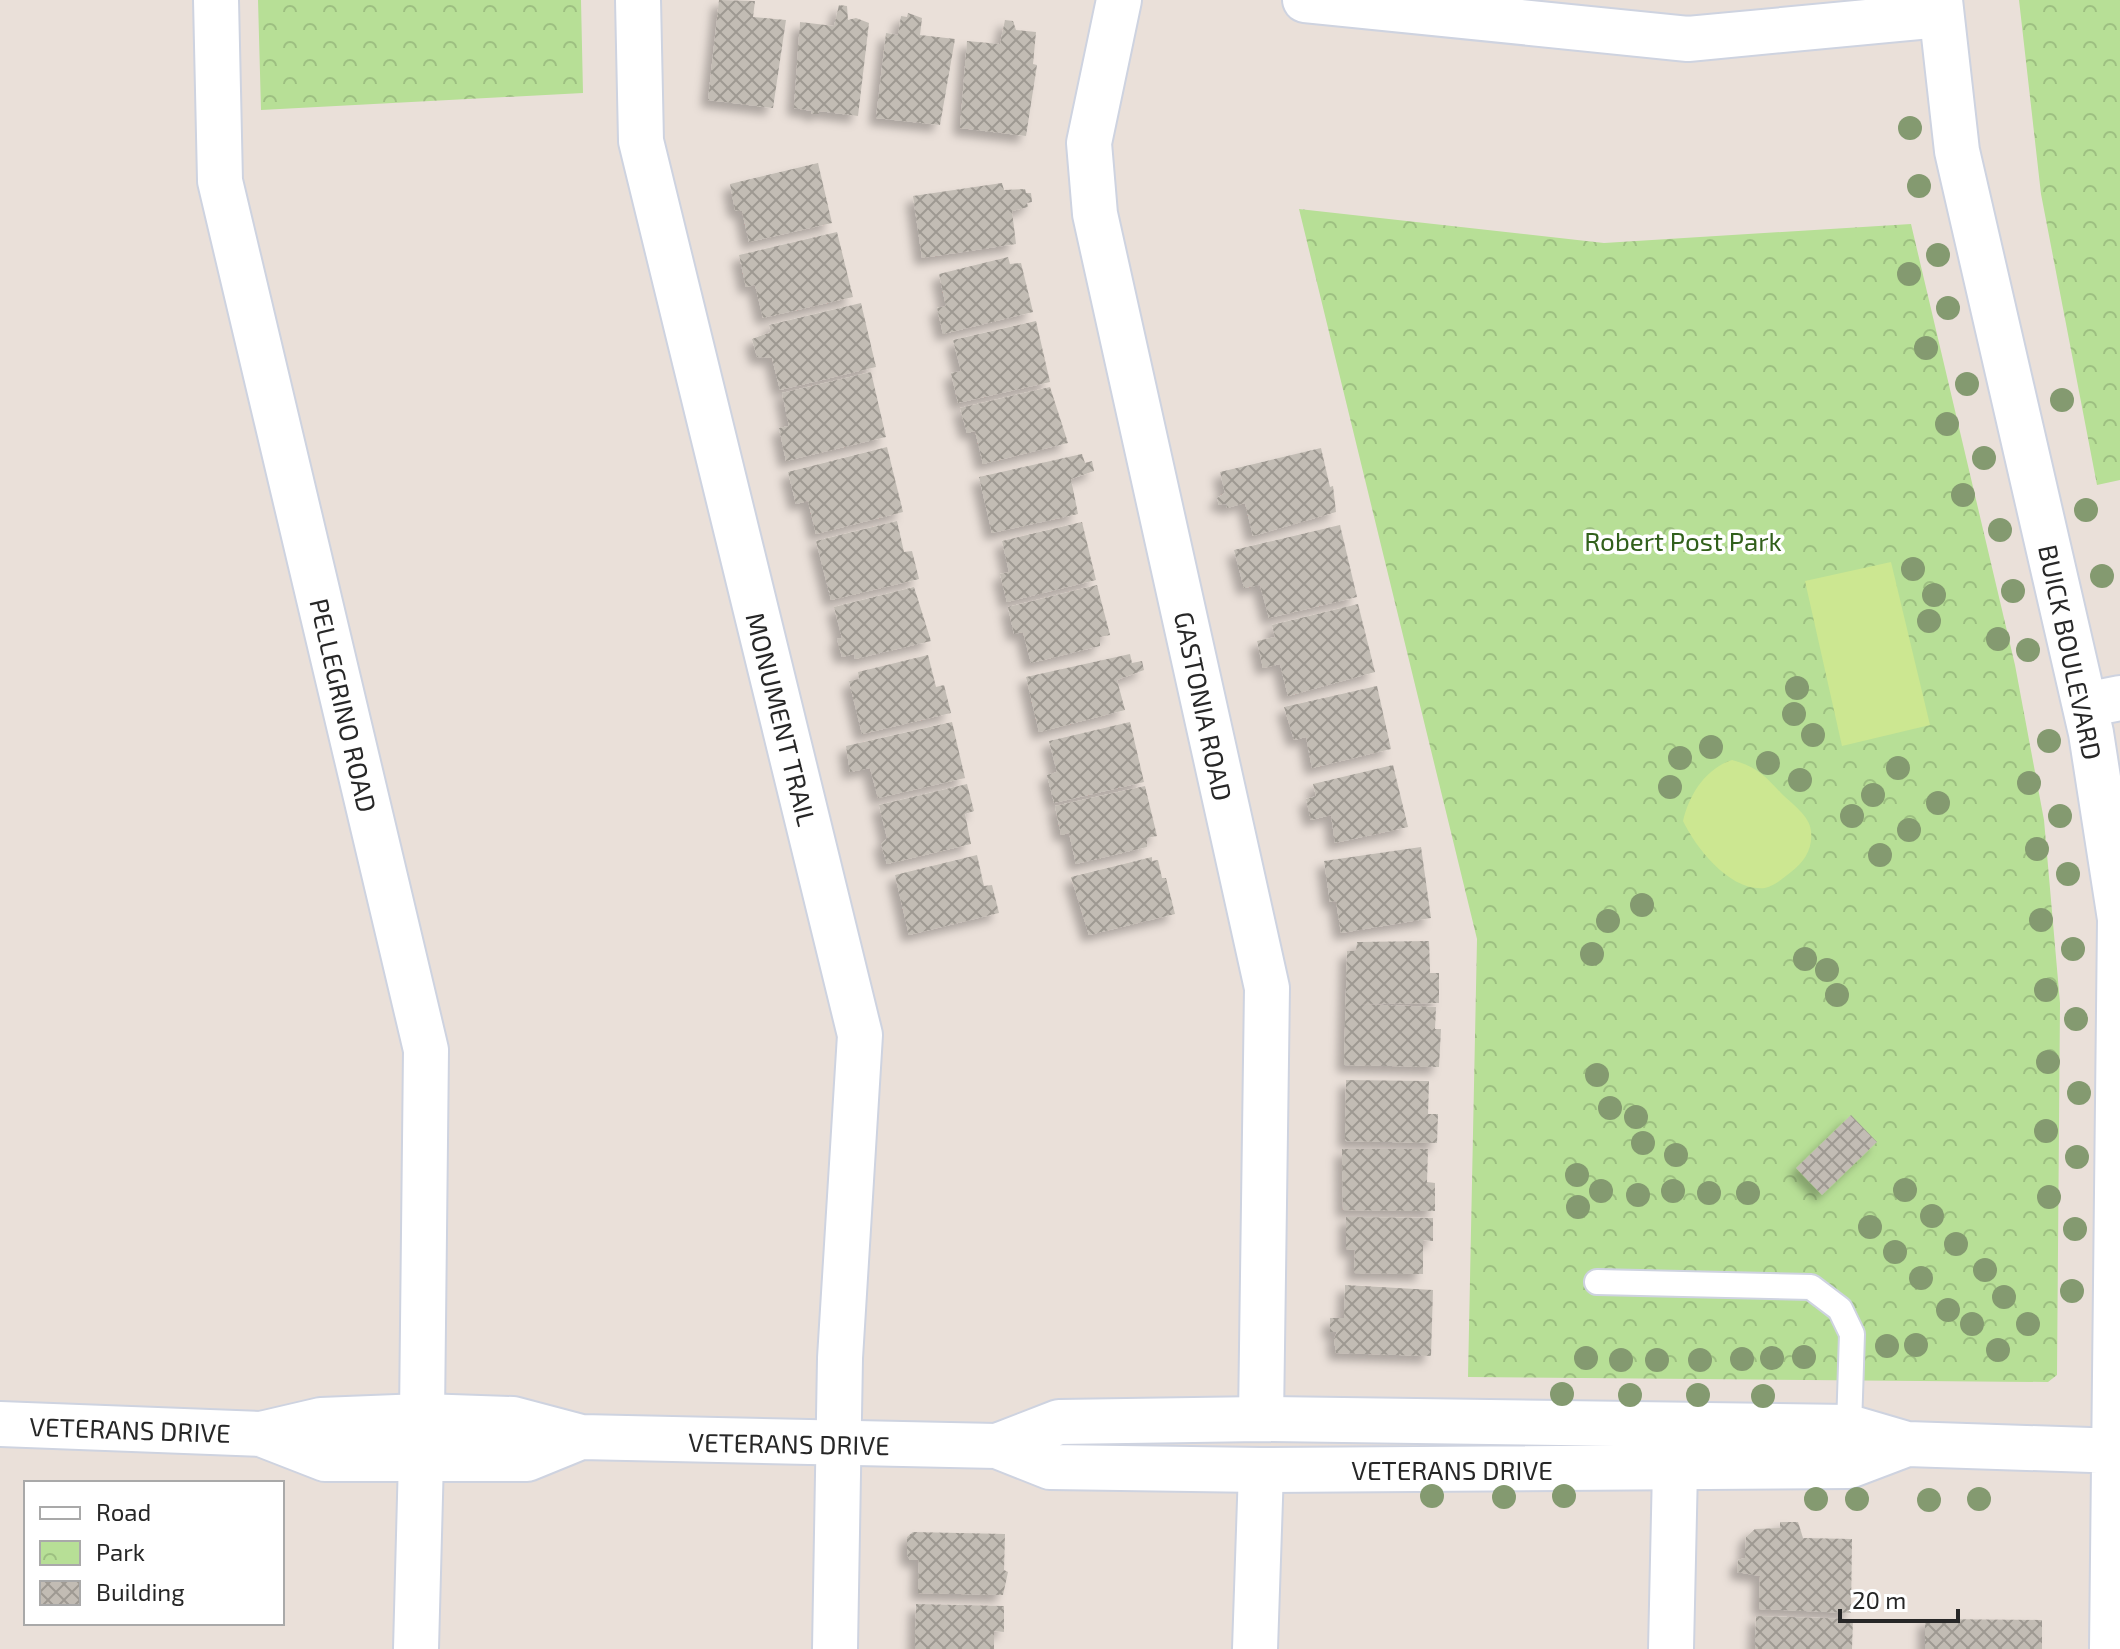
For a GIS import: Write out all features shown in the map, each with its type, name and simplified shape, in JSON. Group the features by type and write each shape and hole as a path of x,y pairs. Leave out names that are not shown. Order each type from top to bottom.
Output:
{"street":[{"name":"PELLEGRINO ROAD","path":"216,0 220,181 426,1050 422,1416"},
{"name":"MONUMENT TRAIL","path":"638,0 641,141 860,1035 840,1343 835,1649"},
{"name":"GASTONIA ROAD","path":"1119,0 1089,143 1095,214 1267,988 1261,1419"},
{"path":"1305,0 1688,39 1940,8"},
{"name":"BUICK BOULEVARD","path":"1940,8 1957,151 2103,702 2120,919 2118,1451 2112,1649"},
{"name":"VETERANS DRIVE","path":"0,1424 261,1434 321,1420 422,1416 513,1419 581,1437 838,1445 997,1446 1050,1467 1261,1470 1849,1466 1907,1444"},
{"name":"VETERANS DRIVE","path":"997,1446 1059,1422 1261,1419 1849,1427 1907,1444 2118,1451"},
{"name":"VETERANS DRIVE","path":"261,1434 325,1459 527,1459 581,1437"},
{"path":"416,1649 421,1459"},
{"path":"1671,1649 1675,1469"},
{"path":"1255,1649 1261,1470"}],"lane":[{"path":"1597,1282 1811,1287 1840,1309 1852,1334 1849,1427"}],"green space":[{"path":"258,0 581,0 583,93 261,110"},
{"path":"2019,0 2120,0 2120,480 2097,485 2041,194"},
{"name":"Robert Post Park","path":"1299,209 1604,243 1911,224 2015,665 2044,820 2060,1003 2057,1375 2048,1382 1468,1377 1477,939"},
{"path":"1891,562 1930,725 1842,746 1805,581"},
{"path":"1732,760 1748,765 1765,777 1810,825 1811,844 1804,859 1772,886 1752,887 1727,876 1705,855 1683,821 1689,802 1706,776"}],"building":[{"path":"719,0 755,1 753,17 786,20 773,108 708,100"},
{"path":"839,5 847,6 848,20 856,18 869,23 858,116 819,111 819,114 811,114 812,111 794,108 800,22 834,26"},
{"path":"908,13 922,18 920,35 955,39 940,125 876,118 886,33 898,35 901,16 907,17"},
{"path":"1005,20 1013,21 1016,30 1036,32 1033,64 1037,65 1026,136 960,128 967,41 1000,44"},
{"path":"818,163 832,223 749,242 742,211 735,210 730,184"},
{"path":"1002,183 1004,190 1025,189 1026,193 1031,193 1032,202 1027,203 1028,207 1012,211 1016,244 922,258 913,196"},
{"path":"837,232 853,297 763,318 755,285 746,287 739,255"},
{"path":"1008,257 1010,264 1021,263 1033,312 943,334 937,308 946,306 939,274"},
{"path":"861,303 876,367 780,390 772,358 757,357 752,339 771,332 769,325"},
{"path":"1036,321 1050,382 958,403 951,373 961,371 953,340"},
{"path":"871,372 886,437 786,461 779,428 789,426 782,393"},
{"path":"1050,387 1068,443 983,464 975,431 967,433 960,408"},
{"path":"887,447 903,512 816,534 808,501 796,504 788,472"},
{"path":"1321,448 1330,487 1333,486 1336,512 1253,536 1245,503 1227,508 1226,504 1219,505 1217,498 1225,493 1220,472"},
{"path":"1082,454 1085,463 1092,461 1094,471 1071,479 1078,514 992,533 979,477"},
{"path":"897,521 904,552 912,551 919,579 831,600 816,541"},
{"path":"1082,522 1096,580 1007,602 1000,574 1009,572 1002,541"},
{"path":"1340,525 1357,597 1269,618 1260,585 1244,588 1234,550"},
{"path":"1097,585 1110,635 1100,637 1100,646 1031,663 1023,632 1014,634 1008,607"},
{"path":"914,587 931,641 855,659 854,654 842,657 837,639 842,638 834,607"},
{"path":"1358,604 1375,672 1288,696 1280,664 1263,668 1257,641 1275,637 1272,625"},
{"path":"1130,654 1132,663 1142,661 1144,670 1117,680 1125,710 1039,732 1026,677"},
{"path":"928,655 936,687 944,685 951,713 862,734 849,681 859,679 858,672"},
{"path":"1377,686 1391,749 1312,768 1306,737 1294,740 1284,707"},
{"path":"952,722 965,778 878,798 870,768 850,772 846,746"},
{"path":"1130,722 1144,782 1054,803 1047,775 1057,772 1049,741"},
{"path":"1393,765 1408,827 1335,843 1331,815 1311,820 1306,799 1316,796 1313,784"},
{"path":"967,784 974,811 965,814 971,844 887,864 881,844 887,838 879,805"},
{"path":"1145,786 1157,836 1147,838 1147,847 1076,864 1069,833 1061,835 1055,806"},
{"path":"1421,847 1431,918 1341,933 1336,901 1330,902 1324,861"},
{"path":"977,855 984,886 992,885 999,913 909,935 895,875"},
{"path":"1152,857 1152,861 1158,860 1162,878 1166,878 1175,914 1089,935 1071,877"},
{"path":"1429,941 1430,973 1439,973 1439,1003 1358,1004 1436,1007 1435,1029 1441,1029 1439,1067 1344,1065 1347,951 1356,951 1357,942"},
{"path":"1346,1080 1429,1081 1428,1114 1438,1114 1437,1143 1345,1141"},
{"path":"1851,1115 1877,1142 1822,1195 1796,1168"},
{"path":"1342,1149 1428,1149 1427,1182 1435,1183 1435,1211 1343,1210"},
{"path":"1346,1217 1433,1218 1433,1241 1423,1240 1423,1274 1354,1273 1355,1250 1346,1249"},
{"path":"1345,1285 1433,1290 1431,1356 1336,1353 1334,1339 1337,1332 1330,1332 1330,1318 1344,1318"},
{"path":"1780,1522 1798,1522 1803,1538 1852,1539 1851,1613 1759,1609 1760,1576 1737,1572 1738,1560 1745,1558 1746,1537 1755,1529 1780,1528"},
{"path":"913,1532 1005,1534 1004,1570 1008,1572 1003,1595 918,1593 919,1560 910,1560 907,1555 907,1537"},
{"path":"916,1604 1004,1606 1004,1632 994,1631 994,1649 915,1649"},
{"path":"1756,1616 1853,1619 1852,1649 1755,1649"},
{"path":"1925,1619 2042,1620 2042,1649 1925,1649"}]}
